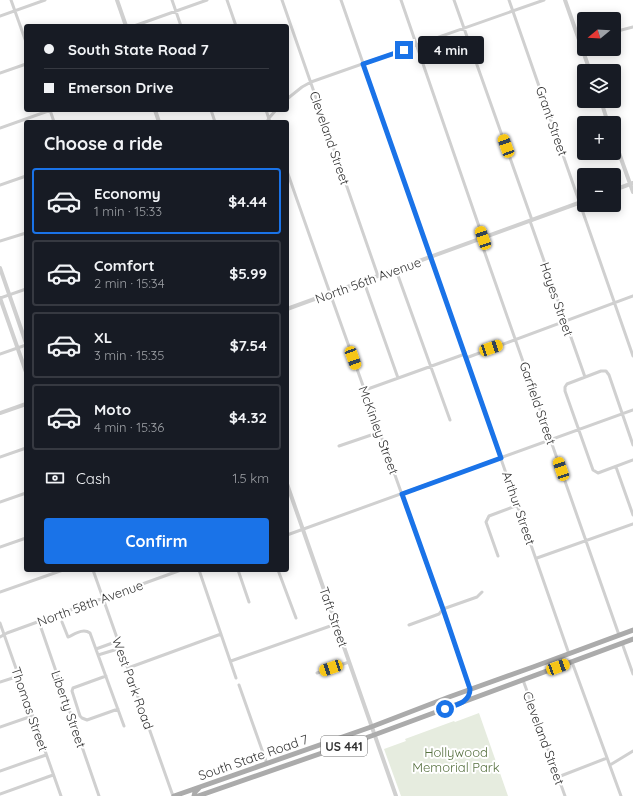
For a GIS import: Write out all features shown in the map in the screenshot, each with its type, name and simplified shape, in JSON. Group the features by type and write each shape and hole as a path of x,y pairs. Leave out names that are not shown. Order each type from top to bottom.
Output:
{"main road":[{"name":"South State Road 7","path":"173,796 372,727 470,689 529,669 633,630"},
{"name":"South State Road 7","path":"198,796 374,736 464,701 633,639"},
{"path":"523,680 524,675 529,669"},
{"path":"464,701 469,695 470,689"},
{"path":"280,768 281,762 284,758"},
{"path":"262,774 266,769 267,764"},
{"path":"194,796 195,792 200,787"}],"street":[{"path":"11,0 24,36"},
{"path":"0,16 45,0"},
{"path":"117,0 125,24"},
{"path":"172,0 180,24"},
{"path":"140,24 207,0"},
{"path":"227,0 235,24"},
{"name":"Cleveland Street","path":"282,0 378,276"},
{"name":"Arthur Street","path":"341,0 537,558 569,654"},
{"name":"Garfield Street","path":"400,0 619,636"},
{"name":"Hayes Street","path":"454,0 585,377"},
{"name":"Grant Street","path":"509,0 577,188"},
{"path":"289,97 311,82 544,0"},
{"path":"565,0 577,31"},
{"path":"621,30 633,27"},
{"path":"0,72 24,65"},
{"path":"0,128 44,112"},
{"path":"266,112 268,118"},
{"path":"268,118 274,112"},
{"path":"621,156 632,183 633,192"},
{"path":"0,185 24,177"},
{"name":"McKinley Street","path":"289,177 329,294 380,432 470,689"},
{"path":"621,187 632,183"},
{"name":"North 56th Avenue","path":"289,309 577,204"},
{"name":"Grant Street","path":"585,212 633,356"},
{"path":"0,242 24,234"},
{"path":"0,268 24,338"},
{"path":"396,270 450,420"},
{"path":"364,282 398,378"},
{"path":"24,290 0,298 24,366"},
{"path":"365,390 431,366 516,340 633,296"},
{"path":"0,354 24,345"},
{"path":"633,445 609,375 606,371 601,371 567,384 565,387 592,470 598,473 633,460"},
{"path":"0,413 24,405"},
{"path":"289,534 633,410"},
{"path":"339,446 380,432"},
{"path":"0,457 24,449"},
{"path":"616,466 633,515"},
{"name":"Taft Street","path":"289,490 396,796"},
{"path":"0,502 24,494"},
{"path":"498,556 486,522 487,518 518,505"},
{"path":"537,558 633,524"},
{"path":"0,547 24,539"},
{"path":"0,592 57,572"},
{"name":"West Park Road","path":"94,572 173,796"},
{"name":"North 58th Avenue","path":"0,637 175,572"},
{"path":"200,572 236,678"},
{"path":"239,572 249,602"},
{"path":"279,572 296,618"},
{"path":"409,625 439,614 443,609 477,597 482,592"},
{"name":"Liberty Street","path":"39,622 99,796"},
{"path":"62,622 68,636 83,631 90,633 124,726"},
{"name":"Thomas Street","path":"0,623 61,796"},
{"path":"231,661 336,624"},
{"path":"128,668 221,634"},
{"path":"96,649 118,641"},
{"path":"622,643 633,674"},
{"path":"98,655 121,648"},
{"path":"317,673 349,662"},
{"path":"572,662 621,796"},
{"path":"0,682 19,676"},
{"path":"106,676 74,688 72,691 80,716 87,720 118,709"},
{"name":"Cleveland Street","path":"523,680 564,796"},
{"path":"239,685 267,764"},
{"path":"0,727 32,716"},
{"path":"610,765 633,751"},
{"path":"0,772 46,755"},
{"path":"558,777 607,758"},
{"path":"0,794 54,776"}],"green space":[{"name":"Hollywood Memorial Park","path":"479,713 508,796 401,796 384,749 406,741 405,739"}],"route":[{"path":"404,50 363,64 501,458 402,494 470,689 468,698 445,709"}]}
